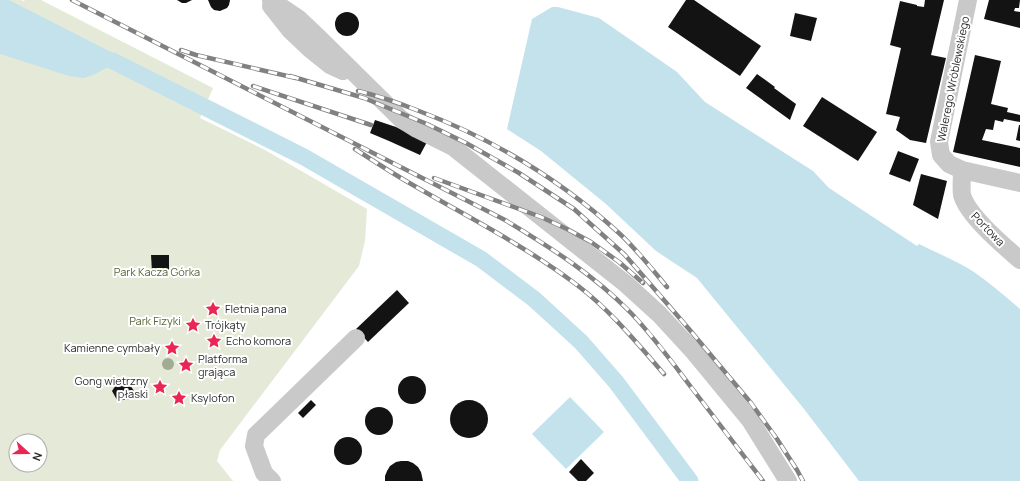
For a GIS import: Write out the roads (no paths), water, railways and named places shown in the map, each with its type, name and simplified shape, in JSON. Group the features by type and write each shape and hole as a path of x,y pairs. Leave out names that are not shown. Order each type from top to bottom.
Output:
{"street":[{"path":"267,0 290,30 310,49 330,65 359,77"},
{"path":"271,0 299,19 401,119 417,130 453,147 626,284 659,314 694,352 750,420 788,481"},
{"name":"Walerego Wróblewskiego","path":"968,0 939,142 941,155 949,164 962,170 1020,183"},
{"name":"Portowa","path":"962,170 962,195 971,212 997,240 1020,260"},
{"path":"272,481 264,473 254,446 256,435 356,338"}],"water":[{"path":"0,0 9,0 117,55 110,66 84,78 69,76 0,54"},
{"path":"552,7 558,7 599,18 677,72 705,102 813,171 829,188 917,246 919,244 974,272 1020,309 1020,481 859,481 804,409 697,278 656,251 606,204 541,151 507,129 532,19"},
{"path":"570,397 604,432 566,469 532,434"}],"waterway":[{"path":"113,61 304,157 481,259 534,299 581,342 616,382 690,481"}],"railway":[{"path":"72,0 505,220 571,262 617,299 655,340 763,481"},
{"path":"181,50 196,55 296,78"},
{"path":"290,76 364,98 427,124 466,143 519,173 574,209 625,255 689,329 751,403 777,439 803,481"},
{"path":"253,86 371,125"},
{"path":"358,91 396,102 447,122 500,148 526,163 575,196 620,234 667,287"},
{"path":"355,149 406,181 515,243 557,270 601,305 664,374"},
{"path":"434,178 541,217 567,229 591,242 619,262 643,283"}],"place":[{"name":"Fletnia pana","path":"213,309"},
{"name":"Trójkąty","path":"193,325"},
{"name":"Echo komora","path":"214,341"},
{"name":"Kamienne cymbały","path":"172,348"},
{"name":"Platforma grająca","path":"186,365"},
{"name":"Gong wietrzny płaski","path":"160,387"},
{"name":"Ksylofon","path":"179,398"}],"park label":[{"name":"Park Kacza Górka","path":"157,272"},
{"name":"Park Fizyki","path":"155,321"}]}
